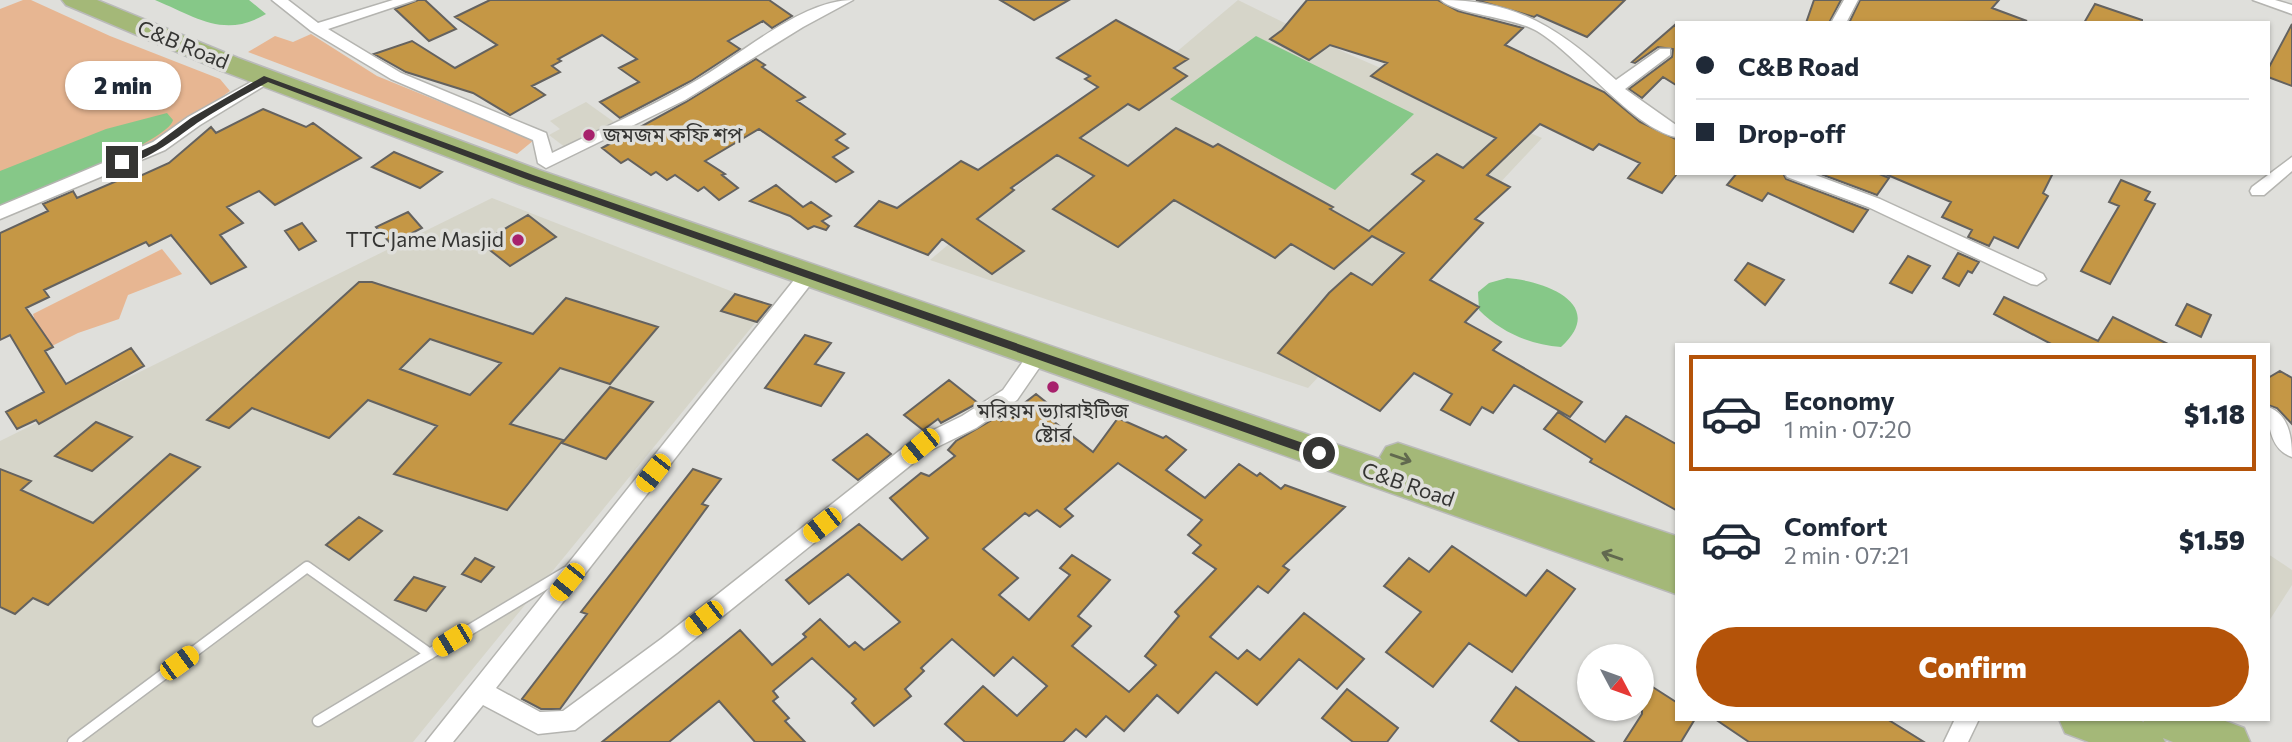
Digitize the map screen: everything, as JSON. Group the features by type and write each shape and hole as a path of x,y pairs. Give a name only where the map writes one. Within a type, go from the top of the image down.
{"highway":[{"name":"C&B Road","path":"75,0 267,78 530,177 1675,578"},
{"name":"C&B Road","path":"113,0 240,53 546,163 1675,552"},
{"path":"2085,721 2144,742"},
{"path":"2169,721 2229,742"}],"street":[{"path":"279,0 316,28 396,76 540,137 546,163 720,73 778,34 820,10 846,0"},
{"path":"316,28 408,0"},
{"path":"1448,0 1539,25 1658,124 1675,132"},
{"path":"1839,21 1852,0"},
{"path":"2260,0 2292,10"},
{"path":"1617,88 1665,52"},
{"path":"0,213 159,146 194,121 267,78"},
{"path":"2258,191 2292,162"},
{"path":"1798,175 1874,203 2037,279"},
{"path":"438,742 808,275"},
{"path":"480,691 538,723 568,722 669,646 920,446 969,422 1010,395 1038,355"},
{"path":"2270,418 2292,449"},
{"path":"1956,742 1967,721"}],"lane":[{"path":"318,721 584,561"},
{"path":"73,742 307,567 430,654"}],"shaded area":[{"path":"23,0 31,0 110,36 220,79 230,91 172,133 102,169 0,201 0,9"},
{"path":"155,0 249,0 266,14 237,25 223,25 210,23"},
{"path":"1238,0 1346,53 1542,138 1308,388 930,260"},
{"path":"311,34 377,76 534,140 517,154 248,52 275,36 293,42"},
{"path":"1256,36 1414,114 1335,190 1170,99"},
{"path":"586,102 614,122 566,148 549,135 560,129 550,121"},
{"path":"167,113 173,120 166,129 148,141 95,168 0,207 0,171 106,129"},
{"path":"492,198 769,306 413,742 0,742 0,441"},
{"path":"162,249 182,274 128,295 119,319 78,333 44,350 33,314"},
{"path":"1507,278 1553,290 1575,307 1578,318 1574,332 1561,347 1517,336 1497,325 1479,310 1478,292 1489,283"},
{"path":"2270,555 2292,570 2292,585 2270,619"}],"building":[{"path":"425,0 456,29 429,41 395,9"},
{"path":"490,0 769,0 792,16 772,28 763,21 728,41 740,49 691,81 620,118 600,102 639,82 619,68 637,59 602,35 558,59 561,61 552,66 560,72 532,86 545,95 510,115 473,93 406,72 374,54 412,41 455,68 497,45 455,17"},
{"path":"1000,0 1069,0 1034,20"},
{"path":"1307,0 1438,0 1458,11 1523,28 1505,45 1604,92 1640,122 1675,139 1676,175 1662,193 1628,178 1640,163 1599,144 1593,150 1540,124 1487,175 1510,187 1475,219 1483,223 1430,280 1479,307 1465,322 1501,342 1493,350 1582,402 1570,417 1514,385 1493,413 1482,407 1470,425 1441,410 1452,394 1414,373 1380,411 1278,353 1329,293 1351,273 1372,285 1404,253 1372,236 1334,269 1291,244 1275,258 1174,200 1118,247 1053,209 1094,176 1057,155 1011,188 1014,190 977,219 1024,251 992,274 942,239 928,255 855,226 879,201 897,208 961,161 978,170 1098,87 1085,79 1090,76 1057,58 1116,20 1188,59 1174,68 1187,76 1139,110 1128,104 1080,138 1128,166 1176,128 1213,147 1218,144 1333,207 1330,209 1369,231 1424,181 1412,174 1437,154 1463,168 1496,138 1371,76 1387,63 1330,45 1309,60 1270,39 1282,30"},
{"path":"1476,0 1625,0 1587,37 1537,15 1534,17"},
{"path":"1814,0 1841,0 1830,21 1807,21"},
{"path":"1860,0 1999,0 1992,8 2027,21 1850,21"},
{"path":"2095,4 2142,20 2142,21 2085,21"},
{"path":"2292,24 2292,86 2270,78 2270,65"},
{"path":"1675,25 1675,84 1663,77 1642,98 1629,89 1672,57 1673,49 1658,47 1635,63 1632,62"},
{"path":"756,59 765,65 762,67 805,97 797,101 845,134 836,140 848,148 833,157 853,172 836,182 759,129 705,161 725,174 722,175 738,188 719,200 704,187 698,191 675,175 667,180 656,172 651,175 628,159 621,163 602,148 686,102"},
{"path":"263,109 306,127 313,123 361,158 275,205 259,191 227,207 243,223 220,235 246,267 211,284 171,235 149,246 146,242 44,290 49,297 26,308 53,347 45,351 66,384 131,348 144,366 39,424 36,420 17,429 6,412 44,392 10,335 0,340 0,233 48,211 43,204 73,191 77,198 126,177 129,181 169,163 211,127 216,133"},
{"path":"394,152 442,172 420,188 372,167"},
{"path":"1735,175 1784,175 1786,179 1868,210 1853,232 1768,193 1762,201 1727,185"},
{"path":"1823,175 1882,175 1889,178 1877,195"},
{"path":"1888,175 2052,175 2043,193 2048,196 2018,248 1994,237 1989,246 1968,237 1972,230 1942,217 1951,202"},
{"path":"2121,180 2150,192 2145,200 2155,204 2110,284 2081,271 2119,206 2109,202"},
{"path":"776,185 803,207 811,202 831,216 822,221 829,226 826,230 814,226 808,229 790,216 750,201"},
{"path":"408,212 422,228 391,244 376,227"},
{"name":"TTC Jame Masjid","path":"528,215 556,237 510,266 481,243"},
{"path":"302,223 316,241 299,250 285,231"},
{"path":"1958,253 1979,262 1972,273 1968,271 1959,286 1943,278"},
{"path":"1908,256 1930,266 1912,293 1890,283"},
{"path":"1748,263 1784,280 1765,305 1735,280"},
{"path":"359,282 372,282 533,334 566,298 658,327 610,384 560,368 510,424 563,440 507,510 394,474 437,426 368,400 329,438 252,408 229,428 207,420","holes":["430,339 501,363 470,395 400,369"]},
{"path":"735,294 771,305 757,322 721,311"},
{"path":"2004,297 2098,341 2113,317 2166,343 2049,343 1994,314"},
{"path":"2187,304 2211,315 2201,337 2176,325"},
{"path":"805,335 831,343 815,364 844,373 821,406 765,388"},
{"path":"2280,371 2292,378 2292,424 2277,408 2270,406 2270,377"},
{"path":"949,380 978,403 941,423 938,419 923,430 904,415"},
{"path":"610,387 653,402 606,459 562,443"},
{"path":"1036,394 1062,415 1053,421 1093,452 1118,418 1163,438 1166,436 1186,450 1166,470 1205,498 1239,464 1257,476 1260,473 1281,489 1285,485 1345,507 1283,566 1289,570 1268,593 1258,586 1210,637 1238,659 1247,650 1260,660 1304,613 1364,659 1337,689 1299,659 1257,705 1216,672 1178,713 1157,695 1124,731 1106,716 1086,737 1076,729 1063,742 965,742 945,724 983,686 1017,716 1047,686 1013,657 994,676 952,639 921,668 924,671 905,689 911,696 874,726 852,703 856,699 812,658 773,691 778,697 773,701 789,718 785,721 805,742 755,742 719,701 669,742 602,742 740,630 772,665 806,637 803,634 820,619 849,647 855,642 864,650 900,622 848,574 809,604 786,580 859,524 902,560 928,538 890,498 921,473 929,476 955,456 948,450 956,441 997,417 1001,421","holes":["1118,463 1202,520 1188,535 1201,545 1193,553 1216,569 1175,612 1179,616 1145,656 1156,665 1129,692 1072,646 1091,626 1078,616 1110,580 1072,555 1060,568 1070,575 1029,620 999,595 1018,578 983,549 1025,513 1029,516 1037,510 1060,527 1073,516 1065,509"]},
{"path":"1558,412 1605,442 1626,416 1675,443 1675,509 1590,462 1592,459 1544,429"},
{"path":"96,422 132,437 92,471 55,456"},
{"path":"867,434 891,454 858,480 833,460"},
{"path":"170,454 200,467 48,605 33,598 15,614 0,607 0,469 31,481 21,490 93,523"},
{"path":"693,469 721,479 702,504 708,506 560,709 541,709 522,699 587,614 581,612"},
{"path":"359,517 382,531 349,560 326,545"},
{"path":"1452,546 1526,596 1547,570 1575,589 1512,672 1469,643 1433,687 1386,652 1421,612 1384,586 1409,558 1429,572"},
{"path":"475,558 494,567 481,582 462,574"},
{"path":"414,577 445,587 426,611 395,600"},
{"path":"1516,687 1594,742 1520,742 1491,721"},
{"path":"1654,688 1675,701 1675,721 1694,721 1681,742 1624,742 1638,721 1654,721"},
{"path":"1347,689 1398,728 1387,742 1353,742 1322,718"},
{"path":"1718,721 1890,721 1924,742 1749,742"}],"place":[{"name":"জমজম কফি শপ","path":"589,135"},
{"name":"TTC Jame Masjid","path":"518,240"},
{"name":"মরিয়ম ভ্যারাইটিজ ষ্টোর্র","path":"1053,387"}],"route":[{"path":"122,162 159,146 194,121 267,78 530,177 1319,453"}]}
